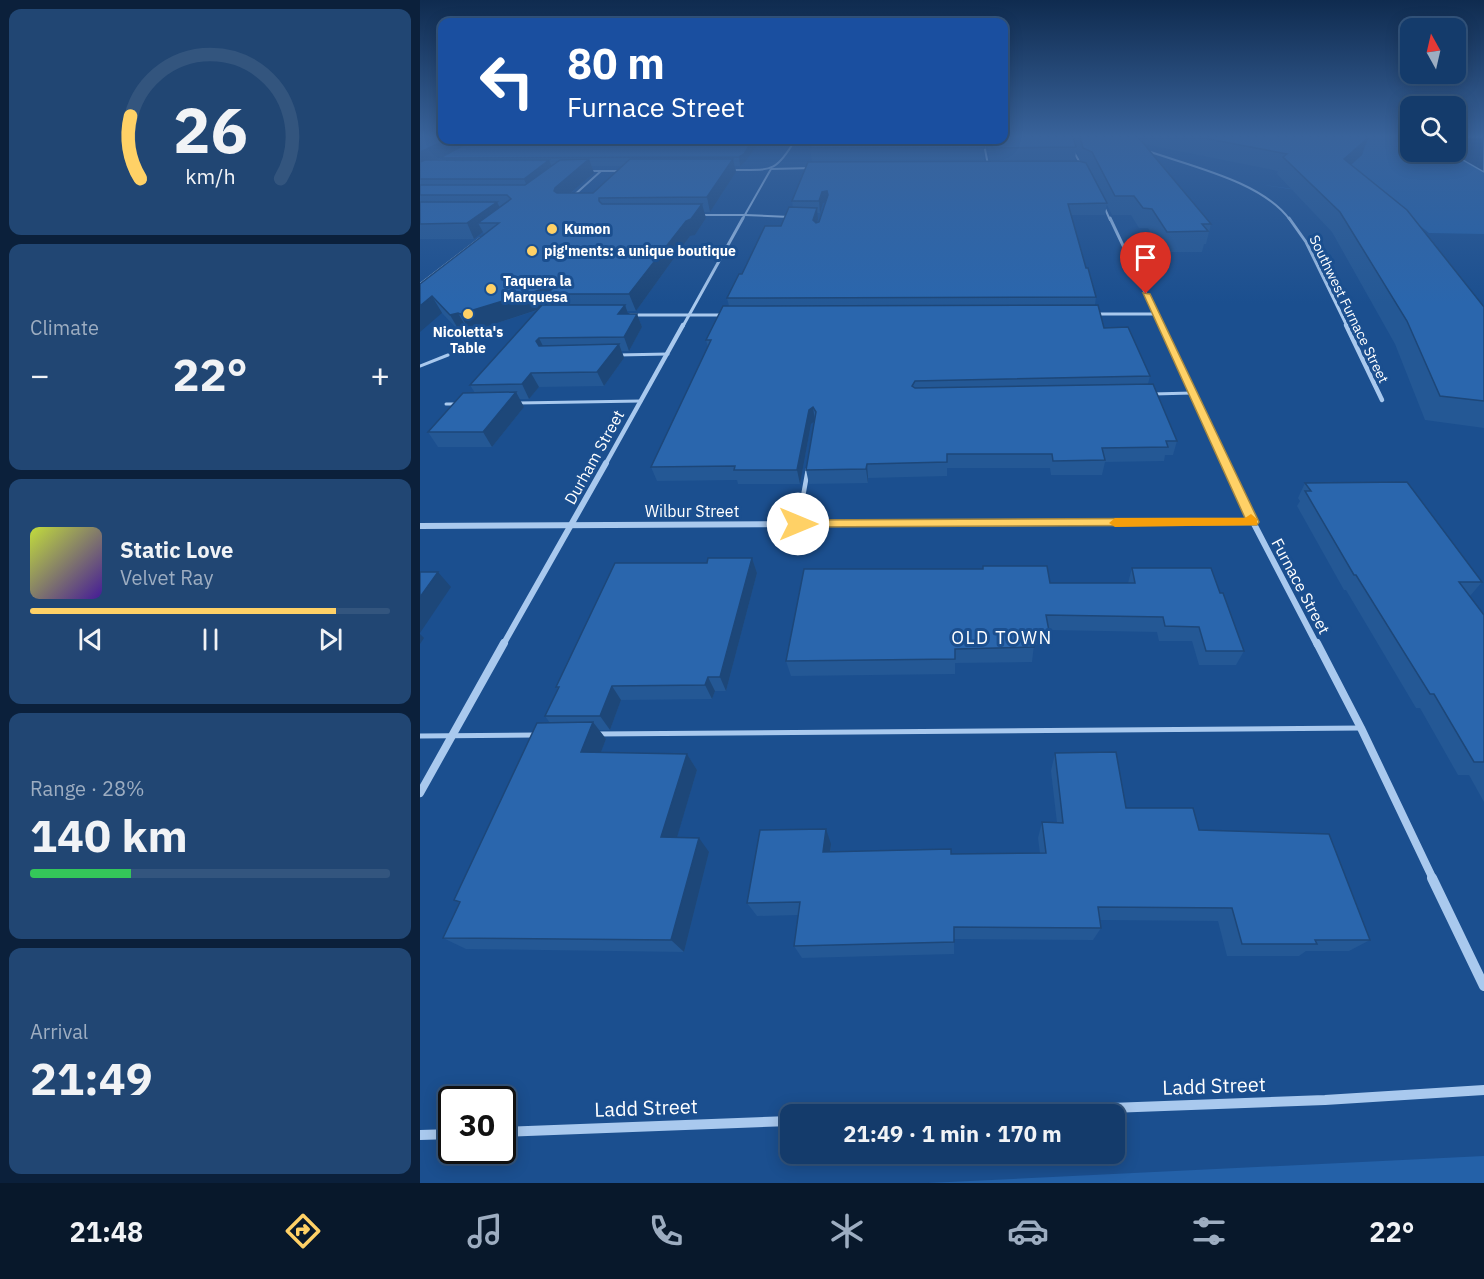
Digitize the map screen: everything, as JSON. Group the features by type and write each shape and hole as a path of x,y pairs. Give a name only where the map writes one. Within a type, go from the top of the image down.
{"street":[{"name":"Durham Street","path":"420,793 758,192"},
{"name":"Southwest Furnace Street","path":"1257,192 1280,206 1305,242 1382,400"},
{"name":"Furnace Street","path":"1100,197 1253,522 1361,728 1484,986"},
{"path":"687,215 745,215"},
{"path":"1083,314 1155,314"},
{"path":"629,315 737,315"},
{"name":"Wilbur Street","path":"420,526 1253,522"},
{"name":"Ladd Street","path":"1125,1107 1325,1100 1484,1090"},
{"name":"Ladd Street","path":"516,1131 780,1121"},
{"path":"420,1135 438,1134"}],"lane":[{"path":"570,198 577,192"},
{"path":"745,215 790,217"},
{"path":"420,284 482,237"},
{"path":"612,355 668,354"},
{"path":"420,366 448,355"},
{"path":"1146,394 1192,393"},
{"path":"515,403 641,401"},
{"path":"446,404 469,403"},
{"path":"798,524 810,458"},
{"path":"585,734 1361,728"},
{"path":"420,736 549,735"}],"shaded area":[{"path":"1311,192 1484,192 1484,234 1429,233 1394,205"},
{"path":"1484,1156 1484,1183 928,1183"}],"building":[{"path":"420,192 710,192 707,197 599,198 602,204 702,204 629,294 547,294 556,285 450,315 432,296 420,306 420,284 499,223 478,223 511,199 507,195 420,195"},
{"path":"796,192 822,192 819,201 792,201"},
{"path":"827,192 1101,192 1107,203 1068,204 1096,297 727,298 739,274 742,274 765,226 781,226 789,207 817,208 813,220 816,223 819,222"},
{"path":"1113,192 1184,192 1211,224 1202,224 1208,231 1167,232 1152,209 1143,208 1134,196 1115,196"},
{"path":"1319,192 1385,192 1407,210 1484,307 1484,401 1440,396 1407,321 1340,212"},
{"path":"420,202 497,202 467,223 420,224"},
{"path":"542,305 625,305 618,314 637,314 624,337 539,338 536,341 539,346 619,344 597,372 531,373 522,384 470,385"},
{"path":"1098,305 1104,328 1128,327 1150,376 915,381 912,386 915,388 1153,384 1177,441 1166,441 1168,447 1102,448 1105,460 1053,461 1052,454 947,454 947,462 867,464 866,469 806,470 816,412 813,407 809,410 797,470 734,470 735,466 651,467 711,340 706,340 723,306"},
{"path":"516,392 483,432 428,432 463,393"},
{"path":"1407,482 1482,582 1459,582 1484,615 1484,762 1474,762 1434,694 1430,694 1354,575 1305,491 1311,491 1305,483"},
{"path":"708,558 752,558 720,677 708,677 705,685 612,686 600,716 545,716 559,687 556,687 615,563 707,563"},
{"path":"983,566 1047,566 1050,583 1135,583 1132,568 1211,568 1220,593 1223,593 1244,651 1206,651 1199,627 1165,626 1163,617 1046,615 1049,631 1032,631 1034,647 955,649 955,659 786,661 804,569 983,569"},
{"path":"420,572 438,572 420,597"},
{"path":"593,722 581,752 687,754 661,837 699,838 671,940 443,938 460,902 454,900 537,723"},
{"path":"1116,752 1126,808 1193,808 1199,830 1329,834 1370,940 1315,940 1317,944 1242,944 1232,908 1098,907 1101,928 954,927 954,942 794,946 800,902 747,903 760,830 826,829 823,852 951,849 951,854 1046,853 1042,822 1063,823 1055,753"}],"slow traffic":[{"path":"1115,523 1253,522 1251,519"}],"place":[{"name":"Kumon","path":"552,229"},
{"name":"pig'ments: a unique boutique","path":"532,251"},
{"name":"Taquera la Marquesa","path":"491,289"},
{"name":"Nicoletta's Table","path":"468,314"}],"district":[{"name":"OLD TOWN","path":"1002,638"}],"route":[{"path":"798,524 1253,522 1146,294"}]}
